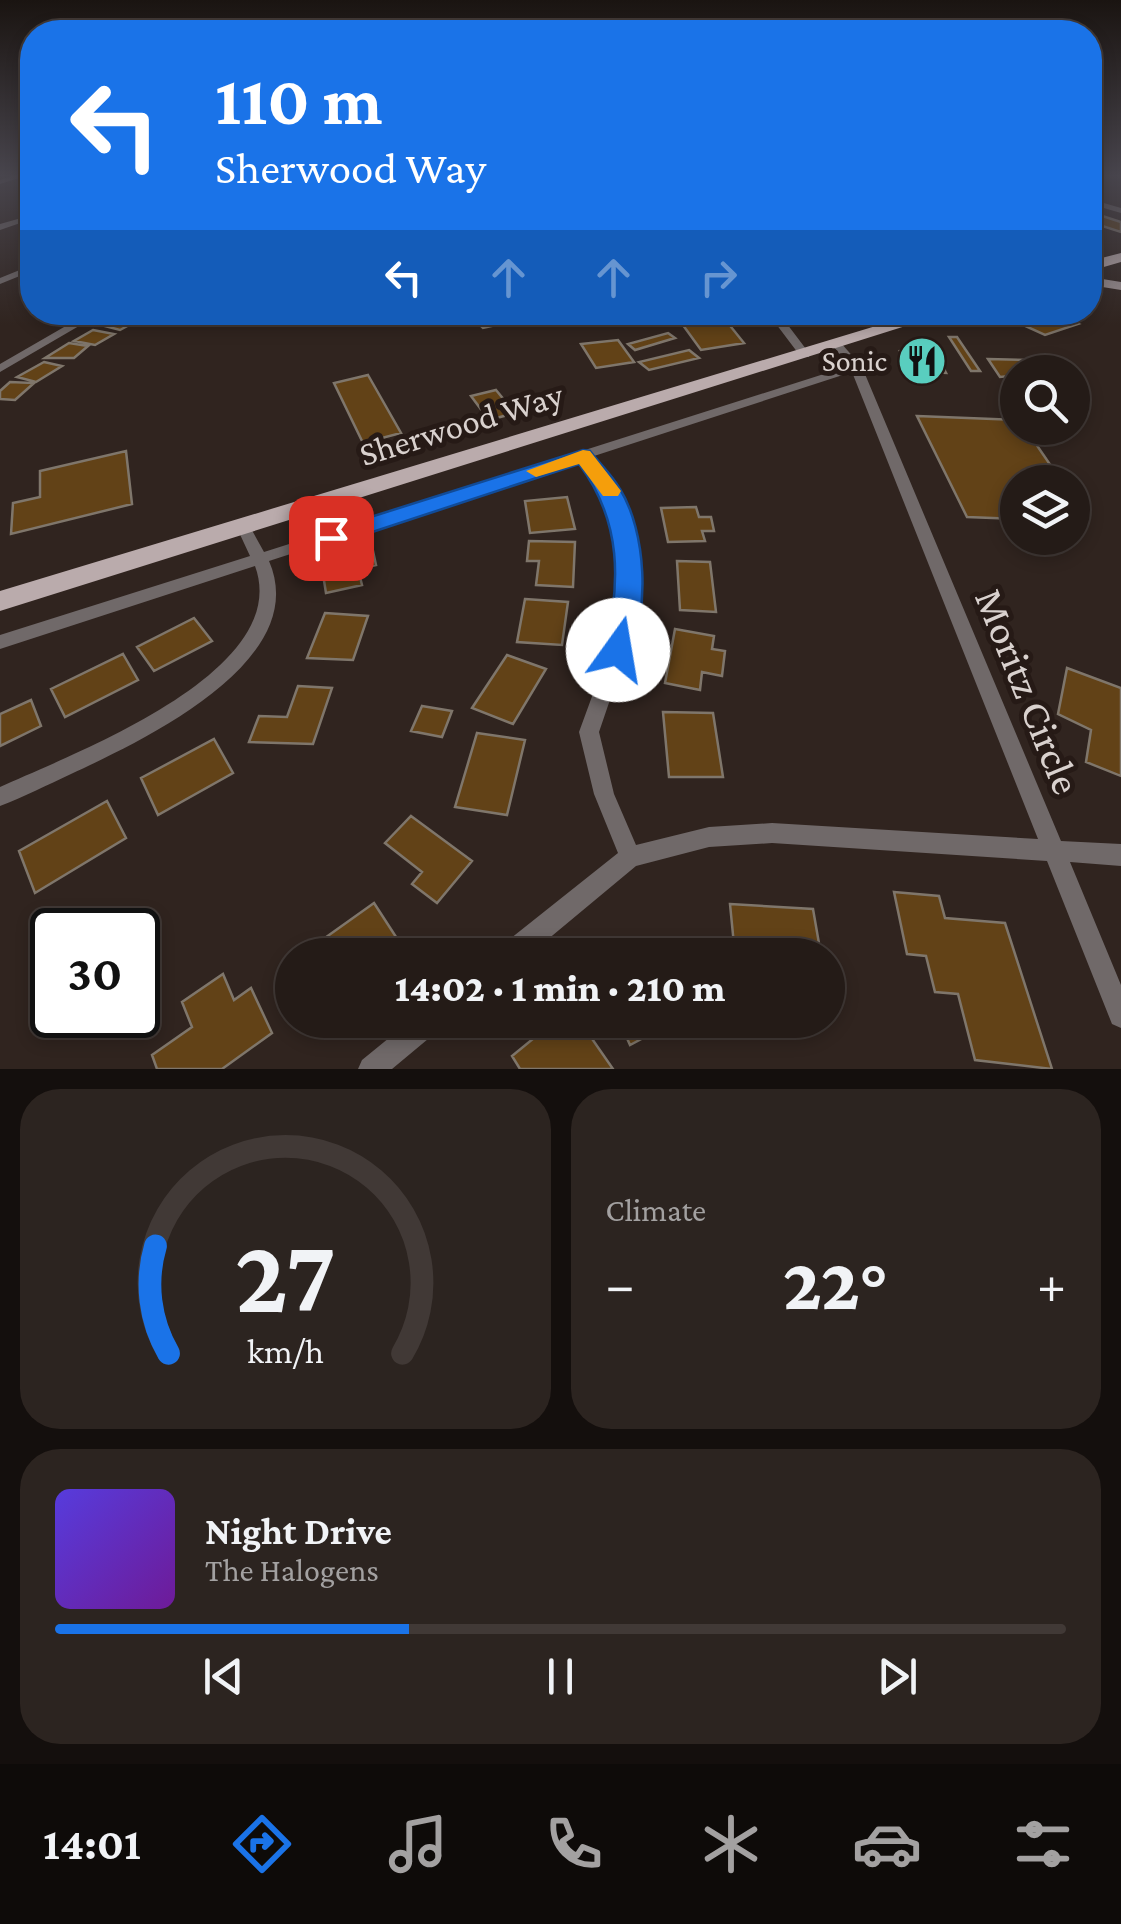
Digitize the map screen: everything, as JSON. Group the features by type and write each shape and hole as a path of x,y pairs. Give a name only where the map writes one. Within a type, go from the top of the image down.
{"main road":[{"name":"Sherwood Way","path":"0,602 901,325"}],"street":[{"path":"0,368 75,325"},
{"path":"782,325 805,355"},
{"name":"Moritz Circle","path":"838,345 856,367 1121,1015"},
{"name":"Sherwood Way","path":"0,642 856,367"},
{"path":"583,456 611,492 626,542 630,599 618,650 589,732 604,794 630,857"},
{"path":"0,797 156,719 215,683 252,644 267,618 268,575 244,528"},
{"path":"531,938 630,857 709,837 772,833 1121,855"},
{"path":"372,1069 409,1038"}],"building":[{"path":"1102,225 1121,225 1121,232 1102,226"},
{"path":"107,325 129,325 120,330"},
{"path":"683,325 729,325 744,343 701,350"},
{"path":"1023,325 1075,325 1045,335"},
{"path":"93,330 114,334 95,345 74,341"},
{"path":"668,333 675,338 635,350 628,344"},
{"path":"949,337 957,337 980,371 971,371"},
{"path":"618,340 634,362 596,368 581,344"},
{"path":"69,343 88,346 74,358 45,358"},
{"name":"Sonic","path":"920,345 932,346 946,373 909,371 900,351 922,349"},
{"path":"689,350 699,358 649,370 639,362"},
{"path":"988,359 1000,359 1000,377"},
{"path":"44,362 62,366 36,382 17,377"},
{"path":"368,375 401,433 363,443 334,383"},
{"path":"10,382 34,383 15,400 0,399 0,391"},
{"path":"496,390 515,413 489,420 471,396"},
{"path":"917,416 1000,419 1000,445 1037,445 1050,465 1000,465 1000,518 967,517"},
{"path":"126,451 132,504 11,534 13,503 40,497 40,471"},
{"path":"567,497 575,529 530,533 525,501"},
{"path":"696,507 699,517 711,517 714,531 702,531 705,541 668,542 661,508"},
{"path":"529,541 575,542 573,587 536,585 539,561 527,561"},
{"path":"373,551 376,565 358,569 362,585 326,593 321,562"},
{"path":"677,561 710,562 716,612 680,610"},
{"path":"525,599 568,602 562,645 517,642"},
{"path":"325,613 368,616 353,660 307,658"},
{"path":"194,618 212,641 154,671 137,647"},
{"path":"675,629 714,636 712,649 725,651 722,676 702,672 700,690 665,683"},
{"path":"123,654 138,680 65,717 51,689"},
{"path":"507,655 546,669 513,724 472,708"},
{"path":"1067,668 1121,688 1121,776 1086,762 1091,730 1058,714"},
{"path":"298,686 332,688 313,744 249,742 259,716 287,717"},
{"path":"31,700 41,726 0,746 0,714"},
{"path":"422,706 452,711 442,737 411,731"},
{"path":"663,712 713,713 723,777 669,777"},
{"path":"477,733 525,740 507,815 455,807"},
{"path":"214,739 233,773 158,815 141,778"},
{"path":"107,801 126,838 35,893 19,851"},
{"path":"411,816 472,861 437,903 412,884 422,872 385,843"},
{"path":"894,892 939,896 945,918 1005,923 1052,1069 975,1060 958,994 935,992 926,956 907,954"},
{"path":"374,903 397,938 325,938"},
{"path":"730,904 813,909 818,938 733,938"},
{"path":"223,974 234,1000 251,988 272,1033 222,1069 157,1069 152,1055 192,1027 182,1002"},
{"path":"534,1038 591,1038 613,1069 520,1069 512,1056"}],"slow traffic":[{"path":"536,471 583,456 611,491"}],"place":[{"name":"Sonic","path":"922,361"}],"route":[{"path":"331,538 583,456 611,492 626,542 630,599 618,650"}]}
